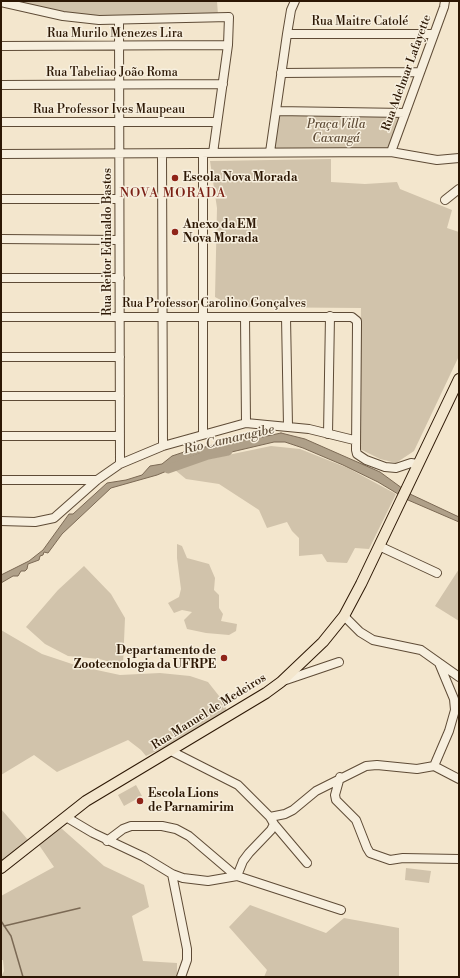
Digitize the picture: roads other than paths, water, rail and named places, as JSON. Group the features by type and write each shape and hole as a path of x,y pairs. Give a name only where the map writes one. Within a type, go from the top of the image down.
{"main road":[{"name":"Rua Manuel de Medeiros","path":"1,868 66,817 106,789 256,700 281,682 323,642 344,616 459,379"}],"street":[{"path":"270,152 287,34 291,10 295,1"},
{"name":"Rua Adelmar Lafayette","path":"390,152 445,1"},
{"path":"1,2 63,16 119,20 229,17 228,45 216,122 213,153"},
{"name":"Rua Reitor Edinaldo Bastos","path":"119,20 120,464"},
{"name":"Rua Maitre Catolé","path":"287,34 433,34"},
{"name":"Rua Murilo Menezes Lira","path":"1,46 228,45"},
{"path":"281,73 419,72"},
{"name":"Rua Tabeliao João Roma","path":"1,85 222,84"},
{"path":"276,111 404,113"},
{"name":"Rua Professor Ives Maupeau","path":"1,122 216,122"},
{"path":"1,154 390,152 437,160 459,158"},
{"path":"203,153 203,434"},
{"path":"162,154 163,446"},
{"path":"445,200 459,189"},
{"path":"1,199 119,199"},
{"path":"1,239 119,240"},
{"path":"1,278 120,278"},
{"path":"328,434 330,316"},
{"name":"Rua Professor Carolino Gonçalves","path":"1,317 330,316 355,318 357,325 354,440"},
{"path":"245,317 246,423"},
{"path":"286,317 288,426"},
{"path":"1,357 120,357"},
{"path":"1,396 120,396"},
{"path":"1,521 45,521 54,518 97,480 120,464 163,446 246,423 288,426 354,440 358,454 377,465 396,468 411,463 417,468"},
{"path":"1,436 120,436"},
{"path":"1,480 97,480"},
{"path":"379,546 437,574"},
{"path":"344,616 360,632 372,640 413,647 428,654 459,676"},
{"path":"281,682 339,662"},
{"path":"434,766 449,732 455,710 454,699 438,662"},
{"path":"171,751 238,785 272,820 307,863"},
{"path":"236,876 243,861 265,838 272,820 293,810 316,791 340,777 366,766 377,765 417,769 434,766 459,779"},
{"path":"340,777 335,795 336,800 356,820 366,848 370,853 390,860 402,858 459,859"},
{"path":"66,817 107,840 144,857 172,874 196,881 208,881 236,876"},
{"path":"107,840 123,829 131,826 176,829 189,836 236,876 341,910"},
{"path":"172,874 187,949 187,960 181,977"}],"waterway":[{"name":"Rio Camaragibe","path":"168,469 208,455 228,451"},
{"path":"4,926 80,908"},
{"path":"1,921 11,936 23,977"}],"place":[{"name":"Escola Nova Morada","path":"175,178"},
{"name":"Anexo da EM Nova Morada","path":"175,232"},
{"name":"Departamento de Zootecnologia da UFRPE","path":"224,658"},
{"name":"Escola Lions de Parnamirim","path":"140,801"}],"district":[{"name":"NOVA MORADA","path":"173,194"}],"park label":[{"name":"Praça Villa Caxangá","path":"336,132"}]}
